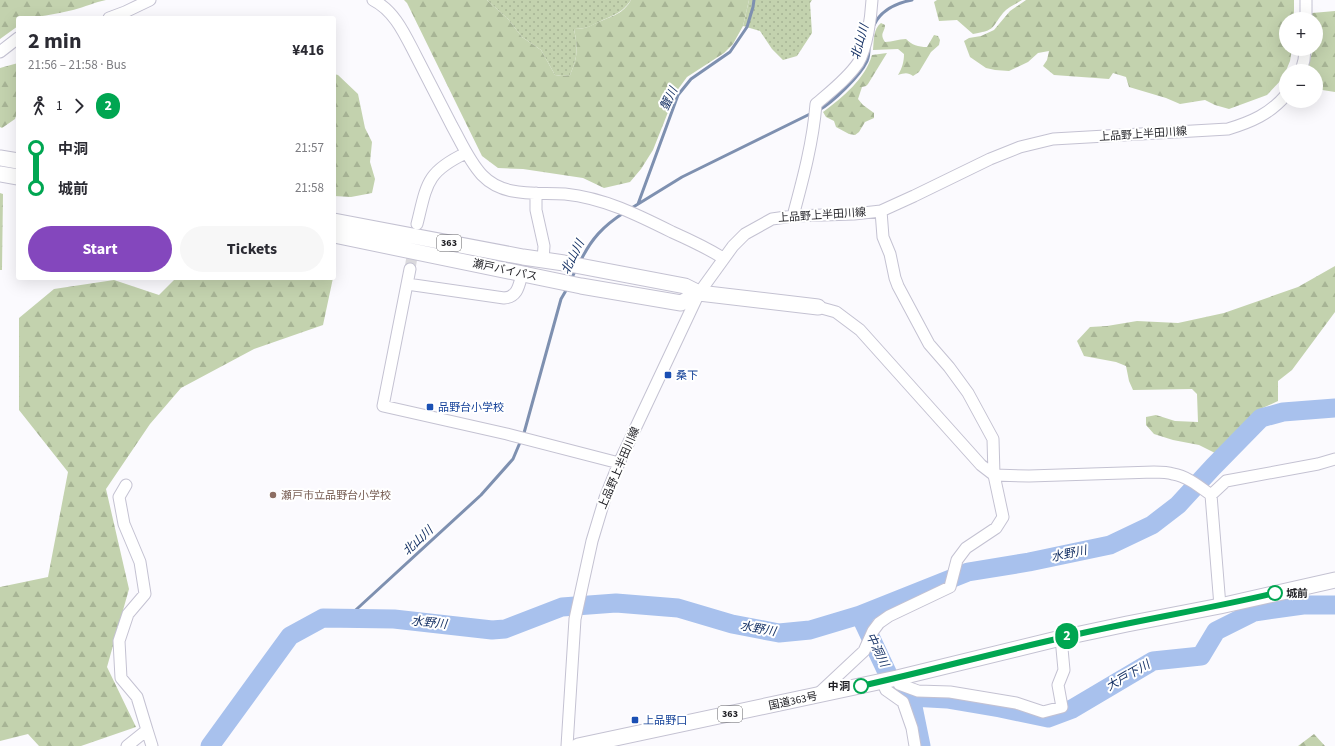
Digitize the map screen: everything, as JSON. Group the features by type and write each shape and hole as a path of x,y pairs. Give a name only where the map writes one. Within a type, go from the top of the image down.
{"highway":[{"path":"0,158 16,161"},
{"path":"0,174 16,177"},
{"name":"瀬戸バイパス","path":"336,221 686,286 699,293 818,307"},
{"name":"瀬戸バイパス","path":"336,235 581,286 681,303 699,293"},
{"name":"国道363号","path":"578,746 817,696 1061,638 1220,606 1335,580"}],"street":[{"path":"114,16 150,0"},
{"path":"373,0 379,3 397,20 466,153 481,174 489,181 510,191 565,194 598,200 636,214 723,258"},
{"path":"793,216 815,118 816,104 846,78 858,62 863,52 871,16 872,0"},
{"path":"1306,0 1306,12"},
{"path":"0,52 16,40"},
{"name":"上品野上半田川線","path":"567,746 576,619 592,541 605,498 618,463 699,293 723,258 745,234 772,219 793,216 854,214 880,211 990,159 1020,147 1052,139 1228,128 1256,120 1266,114 1279,102"},
{"path":"417,224 429,181 444,165 466,153"},
{"path":"536,193 536,210 544,246 543,260"},
{"path":"817,696 864,651 873,631 879,623 889,616 950,587 957,560 966,548 996,528 1003,517 994,475 993,439 968,393 927,341 898,286 890,254 883,237 880,211"},
{"path":"410,269 384,406 507,434 618,463"},
{"path":"407,284 510,298 515,294 522,274"},
{"path":"818,307 836,312 860,330 981,465 994,475 1029,476 1154,472 1174,474 1194,482 1210,494 1220,606"},
{"path":"1210,494 1226,481 1318,464 1335,459"},
{"path":"126,485 119,497 124,524 140,562 145,594 128,614 119,641 121,678 137,697 152,746"},
{"path":"897,678 899,684 918,691 950,692 1016,703 1043,712 1062,707 1058,685 1064,670 1061,638"},
{"path":"882,681 886,690 903,702 912,728 915,746"},
{"path":"127,746 147,730"}],"green space":[{"path":"0,0 106,0 77,9 44,16 16,16 16,27 0,39"},
{"path":"404,0 487,0 508,19 522,37 541,50 555,75 562,76 570,75 575,63 577,47 574,29 588,27 618,14 628,5 631,0 749,0 743,26 733,44 724,53 687,77 676,92 653,150 641,169 630,182 604,188 583,178 523,169 498,168 482,156 407,3"},
{"path":"487,0 631,0 621,11 614,15 588,27 574,29 577,47 575,63 570,75 562,76 555,75 541,50 522,37 508,19"},
{"path":"749,0 812,0 810,3 812,33 797,56 783,60 772,49 760,31 743,26"},
{"path":"937,0 1022,0 1005,11 992,28 973,34 957,20 939,21 934,2"},
{"path":"1026,0 1294,0 1294,12 1279,12 1279,56 1291,56 1290,61 1289,64 1279,64 1279,82 1267,95 1229,109 1205,100 1180,104 1166,98 1129,87 1126,77 1113,73 1109,79 1054,75 1043,66 1047,60 1049,51 1038,53 1028,62 1009,71 986,68 970,57 964,41 994,30 1010,11"},
{"path":"1335,11 1335,92 1323,90 1323,64 1309,64 1311,56 1323,56 1323,12"},
{"path":"881,23 885,25 882,37 885,42 906,39 915,45 927,47 934,35 938,36 940,40 939,45 931,52 919,72 913,76 906,73 898,75 904,60 904,54 898,49 873,50 875,32"},
{"path":"887,53 868,84 862,87 858,99 863,105 874,113 874,118 865,122 859,132 855,135 849,134 836,127 834,121 826,117 823,112 859,80 869,64 872,55"},
{"path":"16,64 16,116 15,119 2,128 0,127 0,68"},
{"path":"336,74 358,94 365,128 372,142 370,162 375,179 372,193 351,197 336,196"},
{"path":"0,193 3,194 2,270 0,270"},
{"path":"1335,266 1335,312 1292,370 1278,381 1278,401 1256,411 1215,453 1199,445 1173,440 1154,434 1146,425 1146,417 1156,415 1175,421 1198,422 1197,394 1192,389 1133,390 1129,381 1126,366 1116,362 1084,356 1077,341 1090,327 1137,321 1178,323 1224,313 1298,287"},
{"path":"114,280 159,295 174,280 333,280 323,325 254,349 181,388 150,424 106,489 129,589 107,667 136,727 81,746 39,746 28,734 0,741 0,587 48,577 68,472 19,410 19,318 54,289"},
{"path":"1314,734 1325,746 1298,746"}],"waterway":[{"name":"蟹川","path":"638,204 678,95 691,79 730,52 747,27 754,0"},
{"name":"北山川","path":"874,25 885,11 901,3 912,0"},
{"name":"北山川","path":"819,110 838,95 859,74 868,59 869,48"},
{"name":"北山川","path":"630,209 682,177 812,113"},
{"name":"北山川","path":"580,262 598,234 610,222 625,212"},
{"name":"北山川","path":"571,280 576,269"},
{"name":"北山川","path":"347,618 481,495 513,459 524,433 561,299 568,287"},
{"name":"水野川","path":"210,746 290,636 323,618 394,619 492,630 505,629 562,607 616,603 678,608 732,624 779,633 810,630 860,615 968,572 1029,562 1110,545 1152,525 1178,505 1261,418 1283,412 1335,408"},
{"name":"大戸下川","path":"911,697 947,699 1048,718 1072,709 1153,661 1201,656 1216,631 1254,612 1303,605 1335,605"},
{"name":"中洞川","path":"860,615 894,687 911,697 921,746"}],"tunnel":[{"path":"410,269 414,244"}],"bus line":[{"name":"2","path":"861,686 1061,638 1220,606 1275,593"}],"place":[{"name":"桑下","path":"668,375"},
{"name":"品野台小学校","path":"430,407"},
{"name":"瀬戸市立品野台小学校","path":"273,495"},
{"name":"城前","path":"1275,593"},
{"name":"中洞","path":"861,686"},
{"name":"上品野口","path":"635,720"}]}
